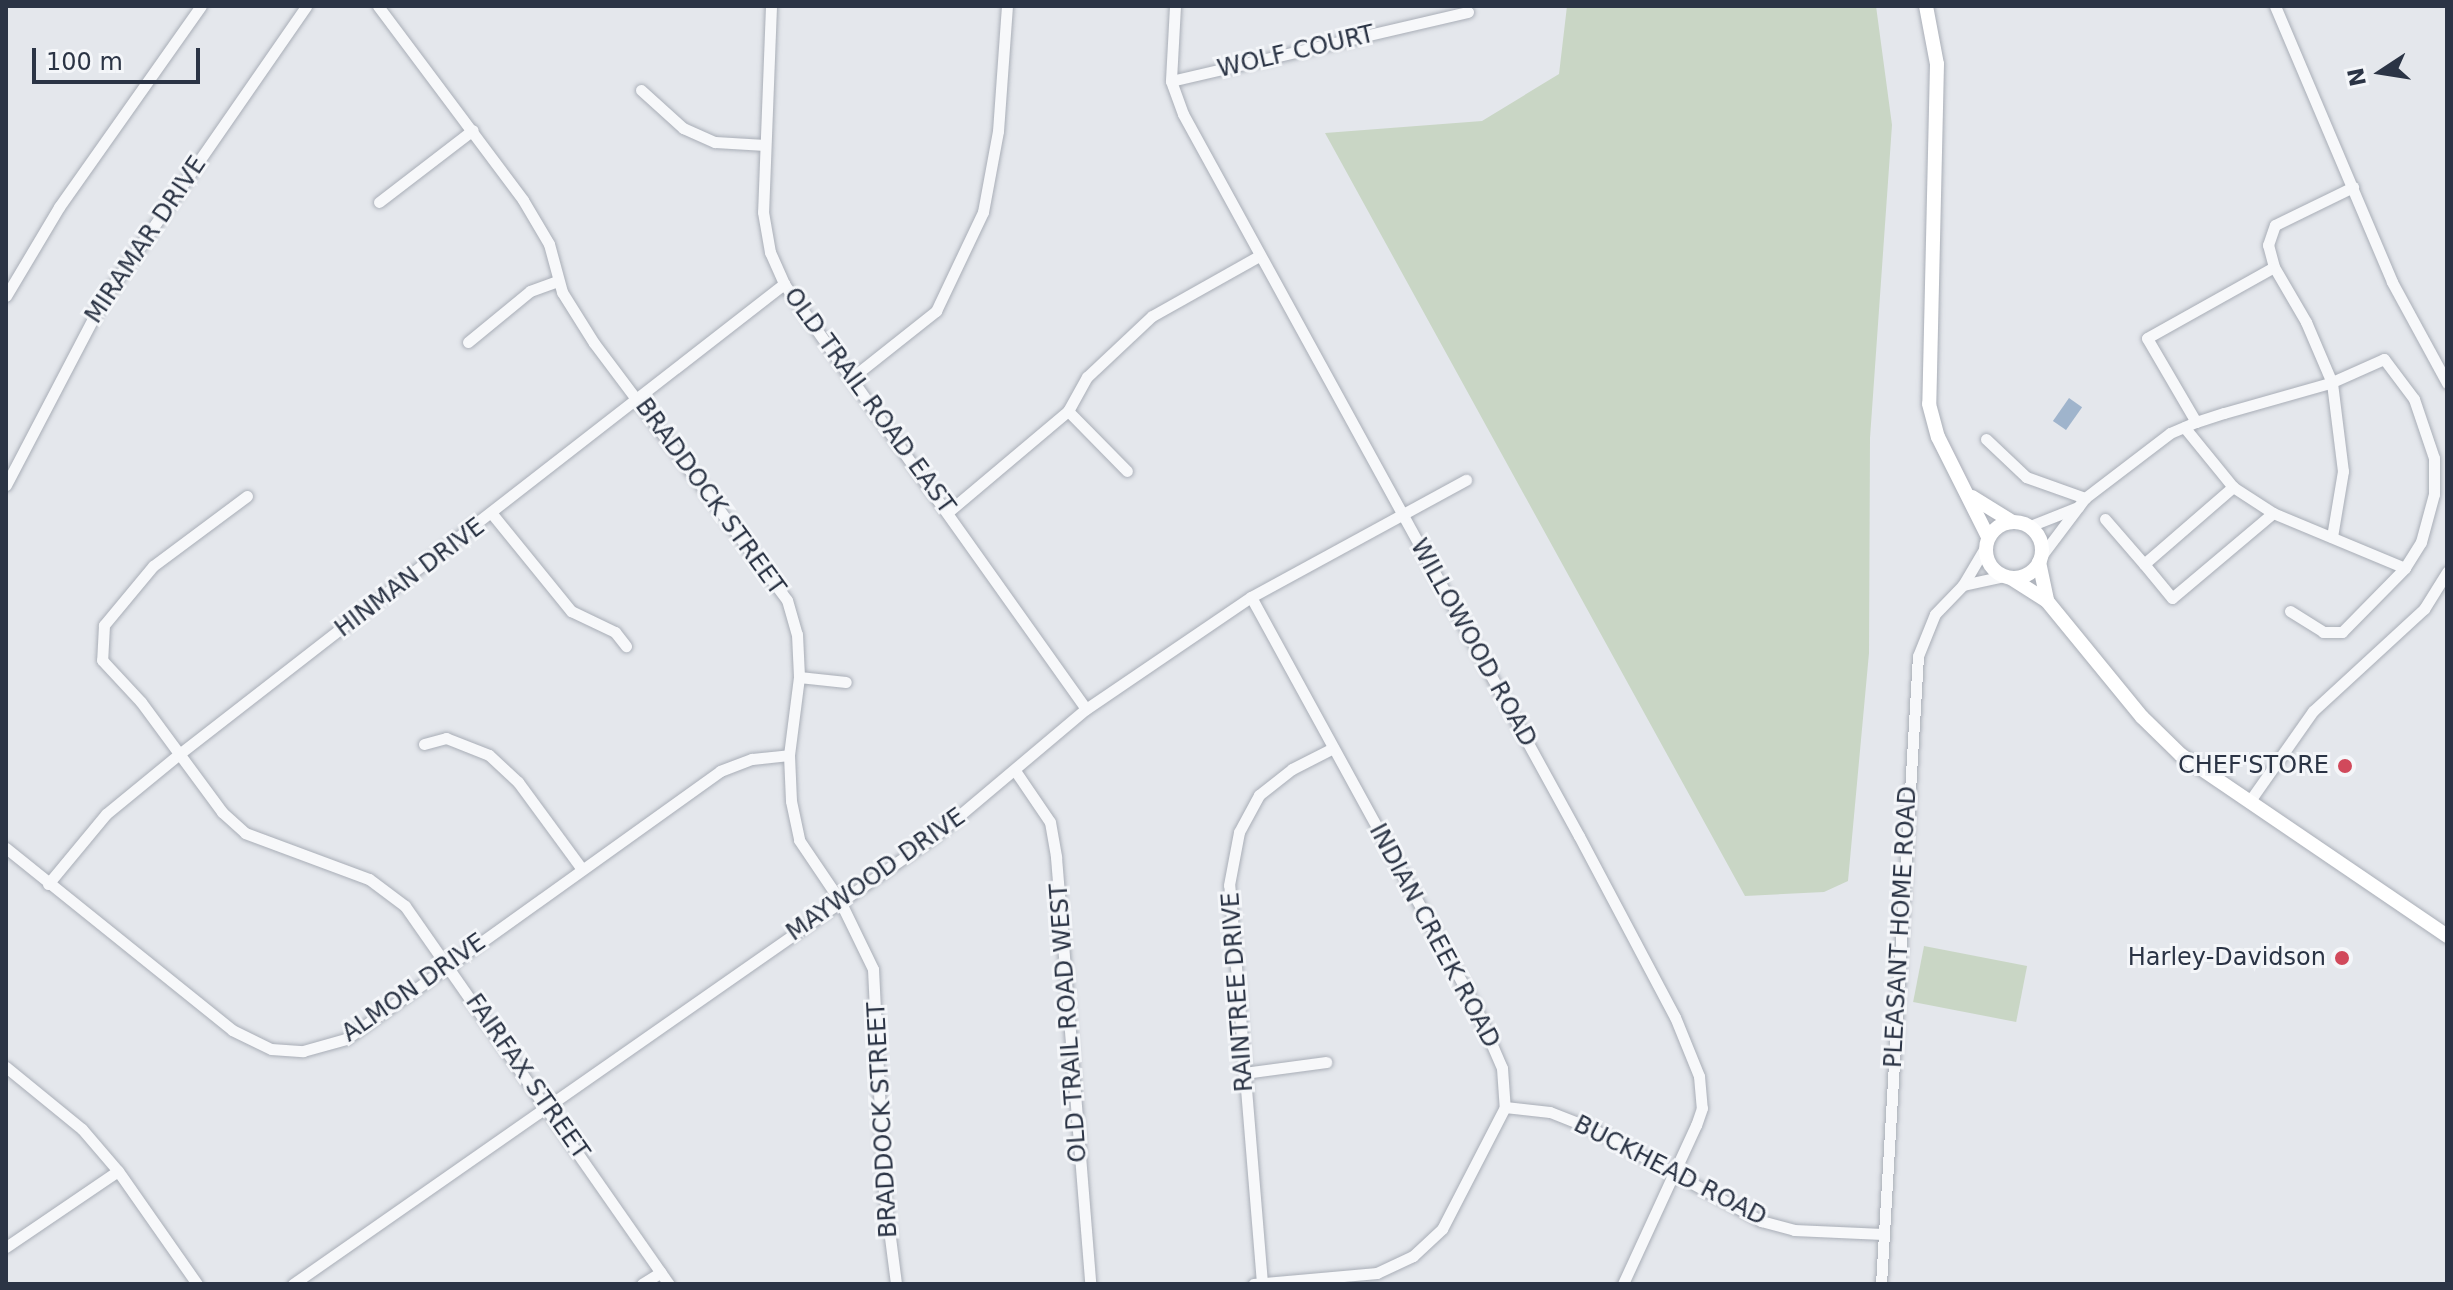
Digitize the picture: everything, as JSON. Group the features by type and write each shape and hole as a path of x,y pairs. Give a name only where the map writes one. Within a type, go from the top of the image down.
{"main road":[{"path":"1926,6 1937,64 1929,404 1938,437 1971,496 1987,542 1990,565 2047,601 2161,737 2249,802 2447,936"},
{"path":"1971,496 2011,521 2030,526 2040,541 2047,601"},
{"path":"1987,542 2011,521"},
{"path":"2007,577 2030,573 2040,559"}],"street":[{"path":"6,296 59,207 201,6"},
{"name":"MIRAMAR DRIVE","path":"6,485 102,301 306,6"},
{"name":"BRADDOCK STREET","path":"378,6 473,130 549,244 558,281 594,343 787,600 797,634 799,677 789,755 799,840 839,899 873,969 884,1191 896,1284"},
{"name":"OLD TRAIL ROAD EAST","path":"771,6 763,212 770,252 784,284 854,376 1086,709"},
{"path":"854,376 936,311 983,212 998,131 1007,6"},
{"name":"WILLOWOOD ROAD","path":"1175,6 1171,81 1183,114 1675,1017 1699,1076 1702,1108 1675,1178 1642,1234 1623,1284"},
{"path":"2275,6 2392,282 2447,383"},
{"name":"WOLF COURT","path":"1171,81 1468,12"},
{"path":"641,90 683,128 715,142 765,145"},
{"path":"379,202 473,130"},
{"path":"2332,537 2343,471 2332,383 2306,322 2274,267 2268,245 2275,225 2353,187"},
{"path":"948,512 1068,411 1087,377 1152,316 1259,256"},
{"path":"2196,422 2147,338 2274,267"},
{"path":"468,342 530,291 558,281"},
{"name":"HINMAN DRIVE","path":"48,884 106,814 178,755 493,515 784,284"},
{"path":"2040,559 2082,503 2144,451 2184,427 2332,383 2384,359 2403,382 2423,420 2434,458 2434,494 2421,542 2405,568 2342,632 2323,632 2290,611"},
{"path":"1068,411 1127,471"},
{"path":"2184,427 2233,487 2273,513 2405,568"},
{"path":"1986,439 2026,477 2082,503"},
{"name":"MAYWOOD DRIVE","path":"293,1284 548,1108 839,899 935,836 1016,772 1086,709 1251,597 1466,480"},
{"path":"2144,564 2233,487"},
{"name":"FAIRFAX STREET","path":"247,496 153,566 104,625 102,660 222,812 245,833 388,890 449,964 669,1284"},
{"path":"2030,526 2082,503"},
{"path":"2105,519 2172,598 2273,513"},
{"path":"493,515 571,611 615,632 626,646"},
{"name":"PLEASANT HOME ROAD","path":"1881,1284 1918,656 1935,614 1963,585 1987,542"},
{"path":"2249,802 2313,711 2424,609 2447,572"},
{"path":"1963,585 2007,577"},
{"name":"INDIAN CREEK ROAD","path":"1251,597 1476,1008 1502,1068 1505,1107"},
{"path":"799,677 846,682"},
{"path":"424,744 446,738 489,755 518,782 582,869"},
{"name":"RAINTREE DRIVE","path":"1262,1283 1229,885 1239,832 1259,795 1292,769 1333,748"},
{"name":"ALMON DRIVE","path":"6,848 232,1030 271,1049 303,1051 346,1039 720,771 752,759 789,755"},
{"name":"OLD TRAIL ROAD WEST","path":"1016,772 1050,822 1056,857 1090,1284"},
{"path":"1244,1073 1326,1062"},
{"path":"6,1067 82,1129 118,1171 197,1284"},
{"path":"1253,1284 1377,1273 1413,1256 1442,1229 1505,1107"},
{"name":"BUCKHEAD ROAD","path":"1505,1107 1550,1112 1593,1129 1675,1178 1783,1227 1883,1234"},
{"path":"6,1247 118,1171"},
{"path":"642,1284 661,1272"}],"green space":[{"path":"1567,6 1876,6 1892,125 1870,438 1869,653 1848,881 1824,892 1745,896 1325,133 1482,121 1559,74"},
{"path":"1924,946 2027,966 2016,1022 1913,1002"}],"water":[{"path":"2069,398 2082,407 2066,430 2053,421"}],"place":[{"name":"CHEF'STORE","path":"2345,766"},
{"name":"Harley-Davidson","path":"2342,958"}]}
